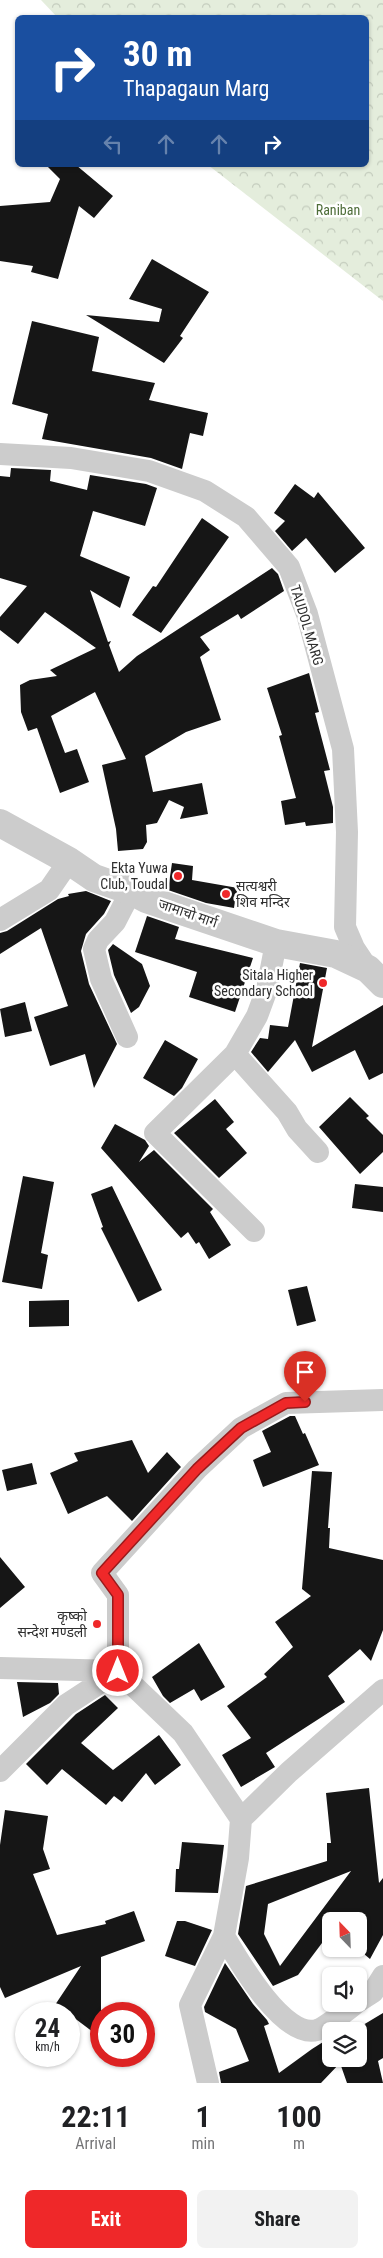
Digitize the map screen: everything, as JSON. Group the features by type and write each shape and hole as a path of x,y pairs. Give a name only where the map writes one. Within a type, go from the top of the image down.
{"street":[{"name":"TAUDOL MARG","path":"0,454 71,458 149,471 205,491 246,516 289,567 307,614 342,749 347,832 345,927 354,948 375,977"},
{"name":"जामाचो मार्ग","path":"0,823 69,861 94,878 131,891 146,899 276,943 336,954 375,977"},
{"path":"0,920 49,890 69,861"},
{"path":"127,1037 100,979 94,950 98,940 115,922 131,891"},
{"path":"254,1231 155,1133 235,1054 257,1016 267,989 276,943"},
{"path":"235,1054 287,1112 297,1129 318,1152"},
{"path":"118,1671 118,1595 102,1573 197,1469 241,1428 286,1403 383,1400"},
{"path":"0,1668 118,1671 183,1733 241,1819 238,1858 224,1936 190,2005 208,2083"},
{"path":"0,1771 66,1705 118,1671"},
{"path":"241,1819 288,1772 383,1690"},
{"path":"224,1936 244,1970 272,2007 301,2029 317,2030 343,2012"},
{"path":"367,1996 373,1992 383,1976"}],"green space":[{"name":"Raniban","path":"41,0 383,0 383,301 211,167 369,167 369,15 55,15"}],"building":[{"path":"48,167 78,167 113,196 94,218 79,206 58,279 31,272 33,266 0,261 0,206 50,202 60,179"},
{"path":"152,259 209,292 180,336 183,338 164,363 86,315 159,322 162,309 129,299"},
{"path":"32,321 99,337 92,371 155,383 149,400 208,413 203,436 190,433 182,469 151,458 42,439 48,414 12,404"},
{"path":"11,468 51,470 50,481 87,490 90,475 146,484 157,488 145,526 93,511 80,556 130,577 120,608 90,590 108,642 111,641 109,645 119,672 137,656 272,568 278,574 284,591 241,619 238,614 200,637 210,650 200,657 221,720 186,732 145,756 153,792 202,783 208,814 180,819 184,807 169,800 157,823 146,825 147,842 143,849 118,851 116,829 102,765 126,759 95,692 51,716 65,753 77,749 89,782 60,793 37,728 28,731 21,712 20,685 30,680 57,676 50,670 96,648 45,612 18,644 0,630 0,617 27,586 0,578 0,476 10,477"},
{"path":"295,484 314,498 318,492 365,548 335,573 306,538 292,551 275,531 285,521 274,513"},
{"path":"202,518 229,537 161,633 132,615 153,586 156,587"},
{"path":"309,673 319,712 315,713 330,770 324,771 333,807 333,823 306,826 305,822 285,825 281,801 296,798 279,736 282,735 267,688"},
{"path":"172,863 193,866 192,880 238,888 234,908 206,903 168,890"},
{"path":"86,891 111,901 104,914 86,934 81,951 89,984 117,1044 94,1088 85,1054 50,1066 34,1017 68,1006 41,928 0,954 0,933 7,931 58,899 69,896 68,894"},
{"path":"147,916 179,927 175,939 253,958 235,1012 189,997 197,972 135,952"},
{"path":"113,944 142,964 150,986 139,1007 131,1013 114,975 108,950"},
{"path":"300,963 327,968 312,1047 383,1005 383,1073 369,1080 355,1050 312,1072 295,1040 268,1072 251,1052 260,1038 268,1039 270,1025 288,1027"},
{"path":"25,1002 32,1031 5,1037 0,1009"},
{"path":"165,1040 198,1059 182,1088 174,1096 143,1078"},
{"path":"350,1097 369,1116 366,1118 383,1135 383,1152 360,1174 319,1127"},
{"path":"215,1099 234,1122 226,1129 247,1153 219,1178 174,1133"},
{"path":"115,1124 145,1140 149,1146 139,1162 154,1150 213,1209 210,1212 231,1245 209,1259 199,1242 196,1244 188,1232 181,1238 101,1148"},
{"path":"23,1176 54,1182 41,1253 48,1255 42,1289 2,1282"},
{"path":"355,1184 383,1187 383,1212 352,1208"},
{"path":"112,1186 162,1290 138,1302 101,1228 103,1227 91,1194"},
{"path":"307,1286 316,1321 297,1326 288,1290"},
{"path":"69,1300 69,1326 29,1327 29,1301"},
{"path":"290,1416 295,1416 303,1434 305,1433 319,1465 263,1487 253,1460 271,1452 262,1431"},
{"path":"132,1440 148,1473 167,1452 181,1467 132,1521 107,1496 68,1514 50,1473 78,1461 74,1453"},
{"path":"32,1463 37,1484 7,1491 2,1470"},
{"path":"312,1471 332,1472 328,1528 330,1528 329,1548 383,1560 383,1630 371,1661 360,1649 328,1676 345,1702 266,1753 275,1767 241,1787 222,1755 251,1738 227,1706 267,1677 264,1674 293,1647 275,1622 311,1596 302,1589"},
{"path":"0,1557 25,1587 0,1608"},
{"path":"199,1643 225,1687 201,1701 194,1689 170,1703 163,1696 152,1677"},
{"path":"17,1682 58,1683 59,1694 50,1703 23,1717"},
{"path":"105,1695 118,1708 81,1743 113,1770 159,1735 181,1765 155,1785 146,1773 122,1802 114,1796 106,1805 62,1769 47,1785 26,1764 76,1714"},
{"path":"369,1788 379,1883 383,1878 383,1935 370,1959 368,1957 368,1912 322,1912 322,1943 298,1975 273,1986 238,1934 246,1886 327,1861 327,1843 331,1843 326,1793","holes":["351,1871 280,1966 264,1934 268,1904"]},
{"path":"5,1810 48,1816 43,1849 50,1869 33,1874 57,1935 106,1924 105,1921 134,1911 145,1941 101,1957 101,2002 90,2002 90,2030 80,2022 80,2002 57,2002 81,1966 5,1998 0,1987 0,1845"},
{"path":"182,1842 224,1845 218,1893 175,1892 176,1869 179,1869"},
{"path":"177,1921 185,1921 212,1930 195,1966 165,1956"},
{"path":"225,1963 269,2024 264,2026 279,2073 322,2043 322,2067 336,2067 321,2083 221,2083 219,2072 249,2061 236,2029 205,2012 204,2007"},
{"path":"383,2013 383,2058 378,2061 383,2083 347,2083 341,2067 367,2067 367,2023"}],"place":[{"name":"Ekta Yuwa Club, Toudal","path":"178,876"},
{"name":"सत्यश्वरी शिव मन्दिर","path":"226,894"},
{"name":"Sitala Higher Secondary School","path":"323,983"},
{"name":"कृष्को सन्देश मण्डली","path":"97,1624"}],"route":[{"path":"118,1671 118,1595 102,1573 197,1469 241,1428 286,1403 305,1402"}]}
